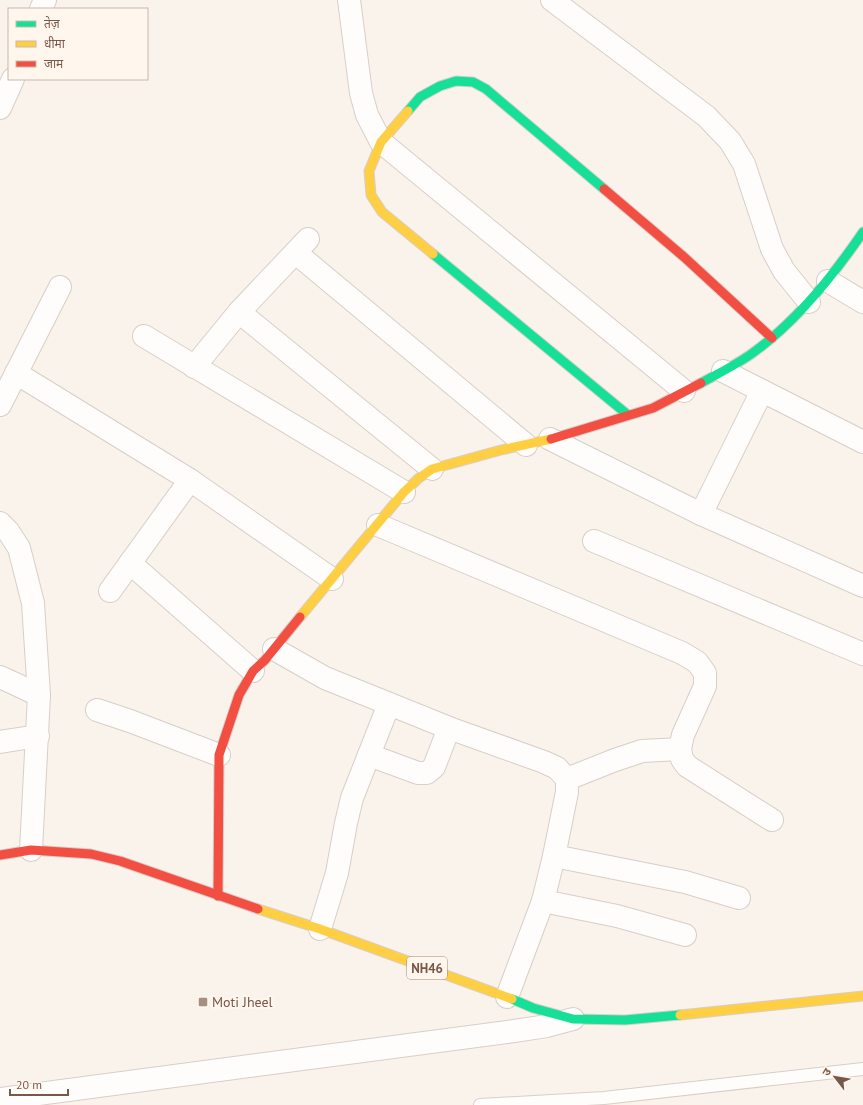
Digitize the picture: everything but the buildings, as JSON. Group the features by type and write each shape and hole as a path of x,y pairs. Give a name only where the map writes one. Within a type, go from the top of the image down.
{"main road":[{"path":"628,415 382,212 371,194 369,171 381,142 420,97 440,86 456,81 473,82 486,90 640,220 772,338"},
{"path":"218,896 219,755 239,695 253,672 274,649 404,492 419,478 432,469 550,439 653,408 723,371 753,353 772,338 809,302 828,281 863,232"},
{"name":"NH46","path":"0,855 31,850 91,854 120,861 218,896 320,929 507,997 533,1008 573,1019 625,1020 863,996"}],"street":[{"path":"350,0 361,93 367,115 381,142 684,391"},
{"path":"552,0 706,116 730,141 744,164 772,249 784,271 809,302"},
{"path":"0,108 13,80"},
{"path":"194,367 239,312 302,246 526,445"},
{"path":"828,281 863,302"},
{"path":"0,405 60,287"},
{"path":"239,312 432,469"},
{"path":"144,336 404,492"},
{"path":"723,371 863,442"},
{"path":"16,374 190,480 332,579"},
{"path":"701,514 762,391"},
{"path":"550,439 701,514 863,586"},
{"path":"110,591 190,480"},
{"path":"0,523 8,531 19,548 33,604 39,695 31,850"},
{"path":"378,525 682,653 697,662 705,673 706,686 683,735 680,749 682,759 687,766 772,820"},
{"path":"594,541 863,654"},
{"path":"130,563 253,672"},
{"path":"274,649 325,678 449,728 544,762 557,768 567,779 567,792 543,901 507,997"},
{"path":"0,677 39,695"},
{"path":"320,929 337,873 352,798 389,704"},
{"path":"97,710 219,755"},
{"path":"369,755 418,774 427,773 434,767 449,728"},
{"path":"0,742 38,736"},
{"path":"567,779 642,751 680,749"},
{"path":"554,856 685,882 739,898"},
{"path":"543,901 617,916 685,935"},
{"path":"1,1100 514,1031 548,1026 573,1019"}],"lane":[{"path":"480,1105 604,1098 863,1069"}],"traffic: fast":[{"path":"408,111 420,97 440,86 456,81 473,82 486,89 604,189"},
{"path":"701,383 748,356 785,326 800,312 827,281 863,232"},
{"path":"433,254 628,415"},
{"path":"512,999 533,1008 573,1019 625,1020 680,1015"}],"traffic: slow":[{"path":"408,111 381,142 369,171 371,195 382,212 433,254"},
{"path":"300,617 404,492 419,478 432,469 501,450 551,439"},
{"path":"258,909 320,929 512,999"},
{"path":"680,1015 863,996"}],"traffic: jam":[{"path":"604,189 684,257 772,338"},
{"path":"551,439 653,408 701,383"},
{"path":"218,896 219,755 239,695 253,671 265,660 300,617"},
{"path":"0,855 31,850 91,854 120,861 258,909"}],"place":[{"name":"Moti Jheel","path":"203,1002"}]}
